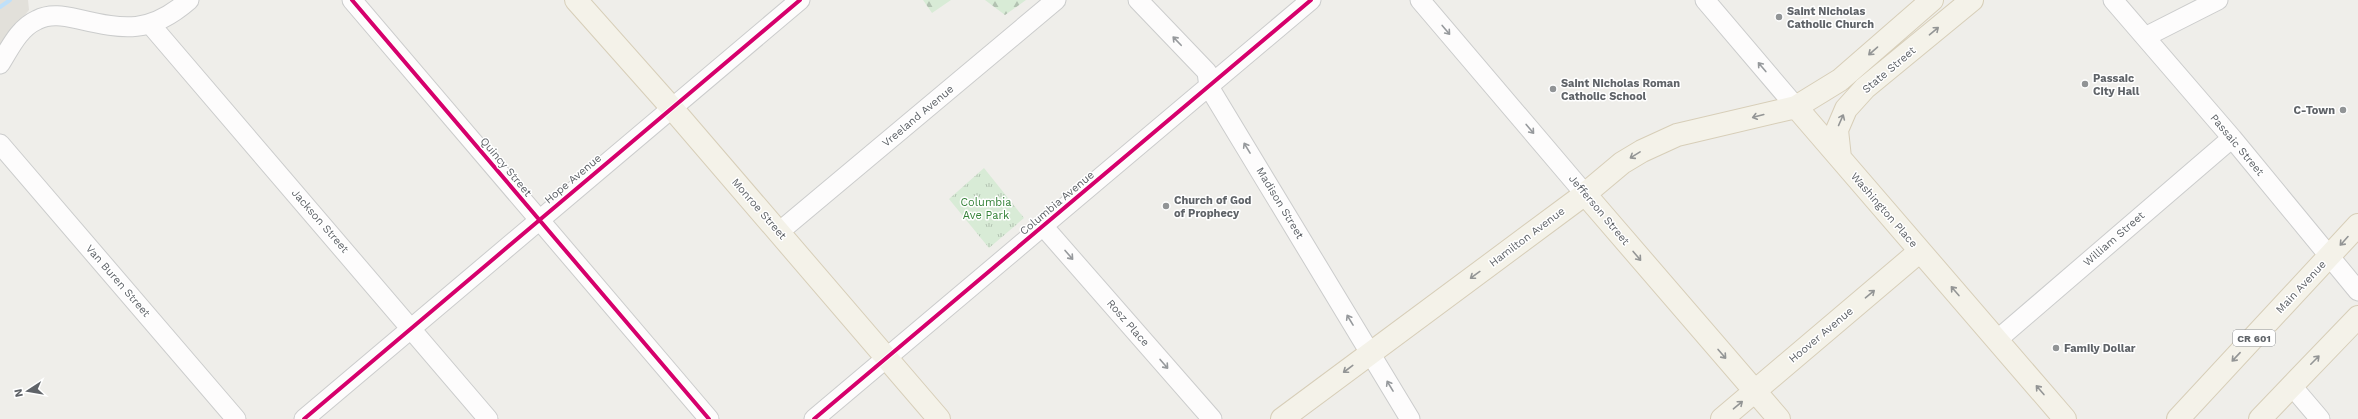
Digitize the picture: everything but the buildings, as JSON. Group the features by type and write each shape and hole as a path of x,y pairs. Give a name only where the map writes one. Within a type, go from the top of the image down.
{"main road":[{"name":"Monroe Street","path":"576,0 672,107 940,419"},
{"path":"1796,107 1840,80 1932,0"},
{"name":"State Street","path":"1840,158 1837,130 1846,109 1865,88 1972,0"},
{"name":"Hamilton Avenue","path":"1282,419 1585,194 1622,163 1642,151 1677,135 1796,107"},
{"name":"Washington Place","path":"1796,107 2065,419"},
{"name":"Jefferson Street","path":"1585,194 1779,419"},
{"name":"Main Avenue","path":"2178,419 2358,225"},
{"name":"Hoover Avenue","path":"1722,419 1920,251"},
{"path":"2260,419 2291,385 2358,317"}],"street":[{"path":"0,64 12,43 28,25 46,16 58,15 123,28 150,24 174,12 189,0"},
{"name":"Quincy Street","path":"352,0 708,419"},
{"name":"Hope Avenue","path":"304,419 800,0"},
{"name":"Vreeland Avenue","path":"779,232 1056,0"},
{"name":"Madison Street","path":"1138,0 1207,72 1209,87 1410,419"},
{"name":"Columbia Avenue","path":"814,419 1311,0"},
{"name":"Jefferson Street","path":"1420,0 1585,194"},
{"name":"Washington Place","path":"1705,0 1796,107"},
{"name":"Passaic Street","path":"2113,0 2232,138 2358,291"},
{"path":"2145,37 2218,0"},
{"name":"Jackson Street","path":"150,24 488,419"},
{"name":"William Street","path":"1997,340 2232,138"},
{"name":"Van Buren Street","path":"0,144 236,419"},
{"name":"Rosz Place","path":"1043,226 1212,419"},
{"path":"2291,385 2320,419"}],"shaded area":[{"path":"0,0 28,0 29,10 0,44"}],"green space":[{"path":"923,0 951,0 932,13"},
{"path":"985,0 1026,0 1005,15"},
{"name":"Columbia Ave Park","path":"984,168 1024,218 989,248 949,199"}],"waterway":[{"path":"0,7 10,0"}],"cycle path":[{"path":"352,0 709,419"},
{"path":"304,419 800,0"},
{"path":"814,419 1311,0"}],"place":[{"name":"Saint Nicholas Catholic Church","path":"1779,17"},
{"name":"Passaic City Hall","path":"2085,84"},
{"name":"Saint Nicholas Roman Catholic School","path":"1553,89"},
{"name":"C-Town","path":"2343,110"},
{"name":"Church of God of Prophecy","path":"1166,206"},
{"name":"Family Dollar","path":"2056,348"}]}
